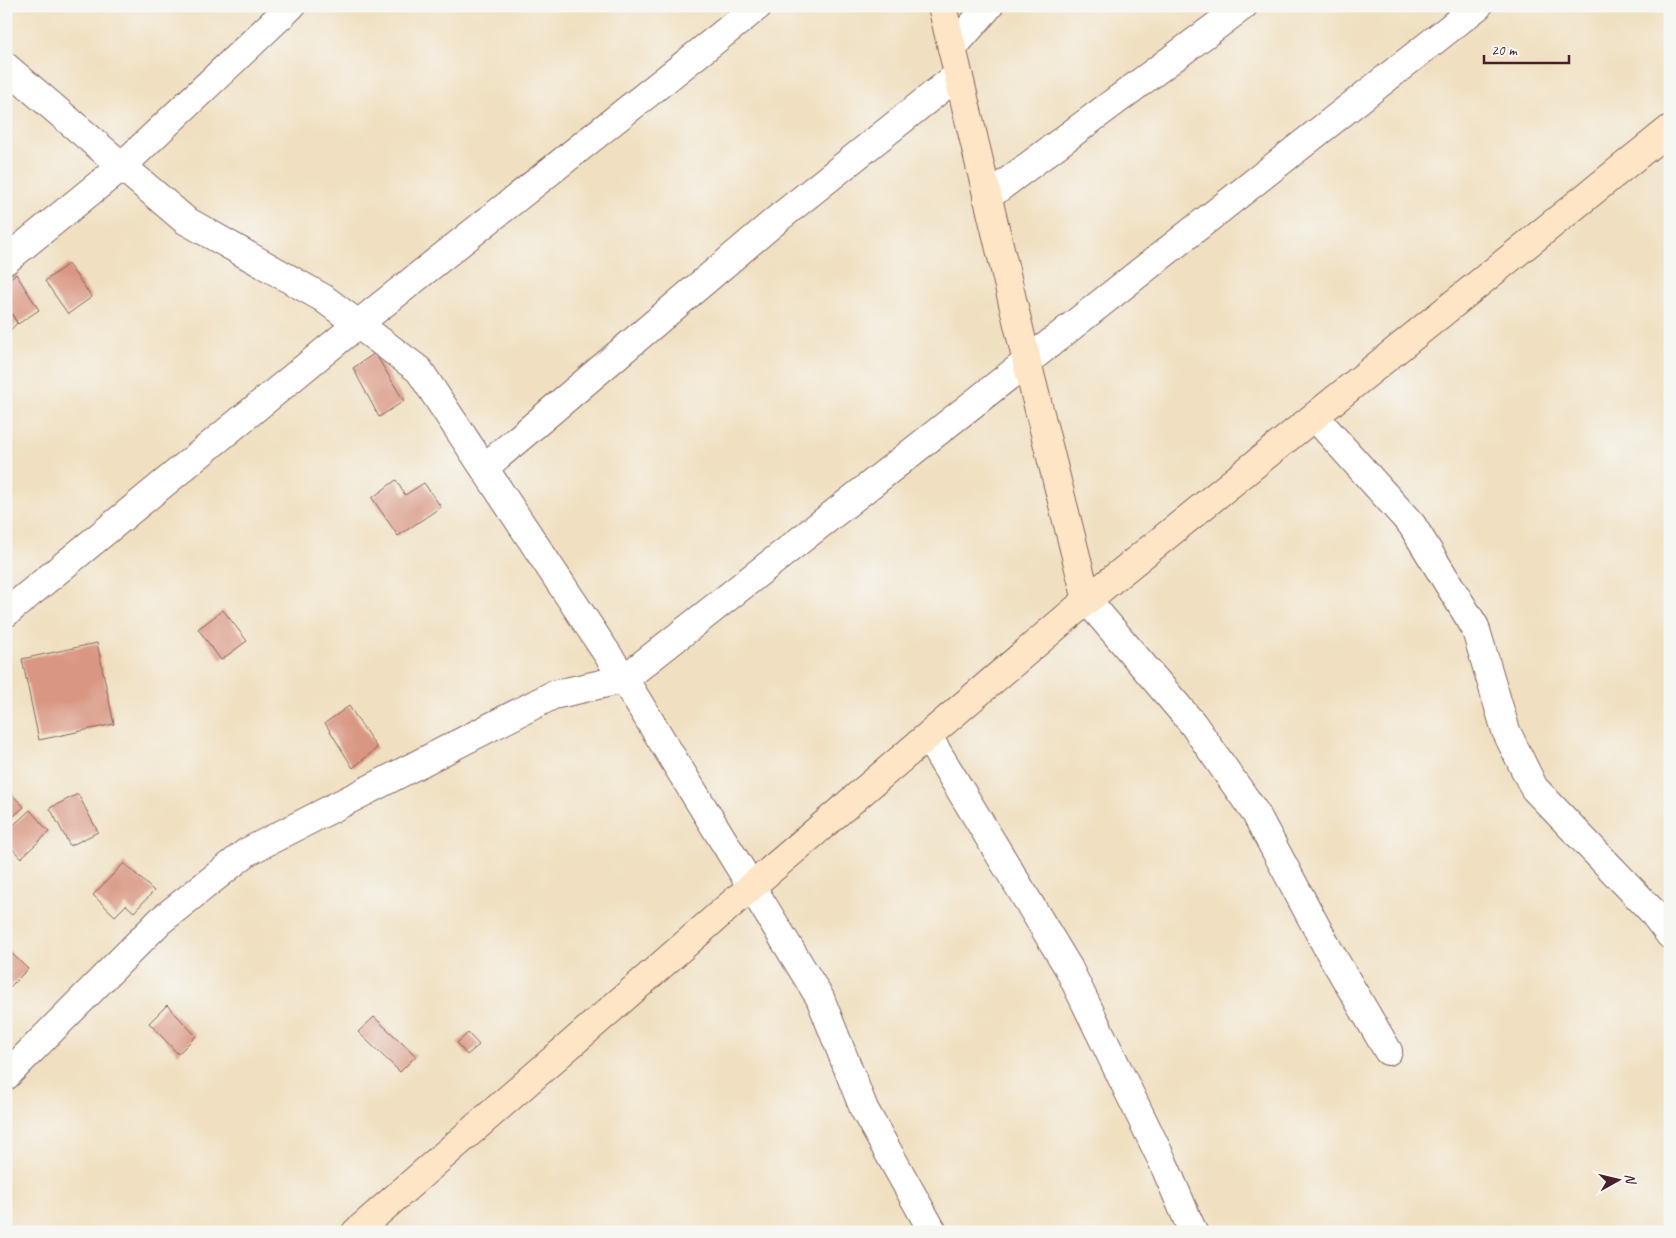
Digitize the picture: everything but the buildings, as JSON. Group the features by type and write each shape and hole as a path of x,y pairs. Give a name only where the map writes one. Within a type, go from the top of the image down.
{"main road":[{"path":"942,6 1027,362 1087,600"},
{"path":"356,1232 752,886 1087,600 1670,129"}],"street":[{"path":"6,260 122,166 290,6"},
{"path":"6,613 358,324 758,6"},
{"path":"952,48 989,6"},
{"path":"987,197 1243,6"},
{"path":"6,1076 160,921 247,852 553,695 624,679 1478,6"},
{"path":"6,68 185,220 323,298 419,370 624,679 820,998 864,1108 933,1232"},
{"path":"484,468 780,216 958,75"},
{"path":"1315,417 1412,525 1475,627 1506,730 1534,788 1650,910 1670,935"},
{"path":"1087,600 1193,724 1256,814 1328,947 1388,1051"},
{"path":"928,737 1068,967 1162,1160 1194,1232"}]}
